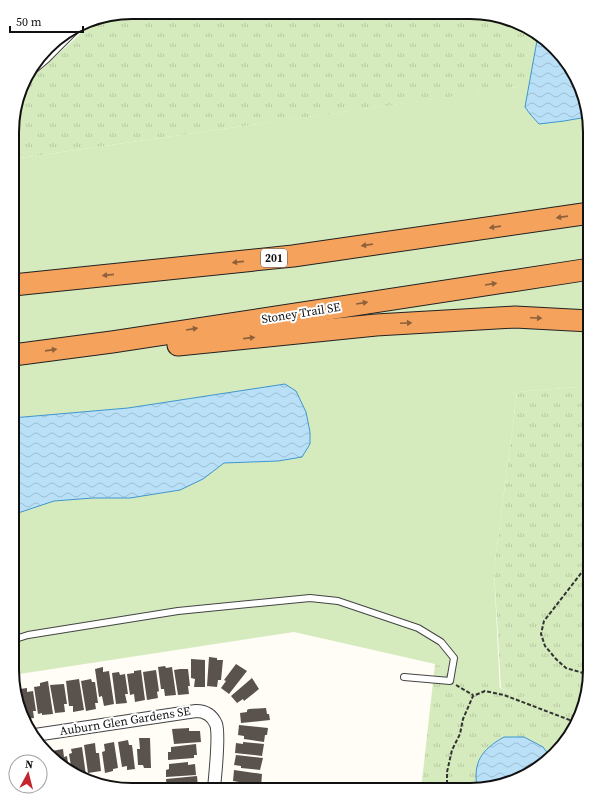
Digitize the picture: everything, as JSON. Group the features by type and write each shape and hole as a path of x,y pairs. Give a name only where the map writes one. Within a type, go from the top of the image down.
{"highway":[{"name":"201","path":"19,284 293,256 583,214"},
{"name":"Stoney Trail SE","path":"19,354 112,342 583,270"},
{"path":"112,342 168,346 376,325 515,317 583,322"}],"street":[{"name":"Auburn Glen Gardens SE","path":"39,734 202,711 208,713 212,718 217,730 214,783"}],"lane":[{"path":"43,62 66,40"},
{"path":"19,638 28,635 178,611 310,598 338,601 418,628 441,642 454,658 450,681 404,677"}],"path":[{"path":"583,570 544,621 541,634 546,646 556,659 566,668 583,673"},
{"path":"450,681 473,696"},
{"path":"447,783 447,772 452,750 460,734 463,719 473,696 485,690 504,695 571,720"}],"green space":[{"path":"132,19 470,19 499,23 530,36 525,86 19,158 20,117 25,96 33,77 83,30 96,25 110,21"},
{"path":"529,36 539,42 560,63 568,75 581,110 583,132 583,387 517,392 494,570 500,693 435,664 294,632 19,674 19,158 524,86"},
{"path":"583,387 583,678 581,692 577,706 564,733 545,755 533,764 506,777 492,781 470,783 422,783 435,664 538,702 501,688 494,570 517,392"}],"water":[{"path":"537,41 560,63 568,75 577,96 582,118 539,124 525,107"},
{"path":"285,384 296,391 306,412 310,432 310,444 302,457 278,461 224,463 203,479 180,490 130,498 93,498 54,501 19,513 19,417 128,408"},
{"path":"504,737 524,737 543,747 547,753 533,764 506,777 492,781 476,783 476,771 480,758 484,752"}],"building":[{"path":"209,657 217,658 217,660 223,660 221,680 218,680 217,687 207,686"},
{"path":"191,659 205,660 205,687 194,687 195,679 191,678"},
{"path":"236,664 247,671 229,694 221,688 226,681 224,680"},
{"path":"165,666 166,668 172,667 176,695 165,696 164,689 161,689 158,667"},
{"path":"103,667 103,672 109,671 114,704 104,706 102,696 99,697 95,669"},
{"path":"188,669 190,686 188,686 189,694 178,695 174,670"},
{"path":"141,670 145,700 135,702 134,694 130,695 127,674"},
{"path":"156,670 159,691 157,692 158,698 147,700 143,672"},
{"path":"119,672 120,675 125,674 128,694 125,694 127,703 116,704 112,673"},
{"path":"252,678 259,689 244,701 243,699 237,703 231,696"},
{"path":"79,679 84,710 73,712 73,706 69,706 66,681"},
{"path":"91,679 92,682 95,682 98,703 95,703 96,709 86,711 81,681"},
{"path":"48,681 53,714 42,715 42,713 38,714 34,687 40,686 40,683"},
{"path":"64,684 67,704 64,704 65,712 55,713 50,685"},
{"path":"27,688 27,692 33,691 36,711 33,711 34,718 30,718 21,689"},
{"path":"266,708 270,720 241,723 240,713 247,712 249,709"},
{"path":"239,725 268,728 264,742 244,739 244,736 238,735"},
{"path":"189,728 189,731 200,731 201,742 174,744 172,729"},
{"path":"139,738 150,738 151,768 144,768 143,765 138,765 137,749 140,749"},
{"path":"128,740 129,745 132,745 135,769 127,770 127,766 122,767 118,742"},
{"path":"114,742 118,768 105,773 102,752 105,751 104,744"},
{"path":"243,742 264,744 262,756 235,753 236,743 243,744"},
{"path":"95,743 96,753 99,753 101,771 88,773 84,745"},
{"path":"196,744 197,755 194,755 194,758 168,760 168,752 171,752 171,747"},
{"path":"82,747 86,773 71,765 69,754 72,753 71,749"},
{"path":"63,749 64,757 67,756 68,763 57,755 53,751"},
{"path":"236,755 263,758 260,770 241,768 241,766 234,765"},
{"path":"188,762 188,765 195,764 196,775 166,777 166,770 169,769 169,764"},
{"path":"234,770 262,774 261,783 239,783 233,781"},
{"path":"197,776 198,783 166,783 166,779"}]}
